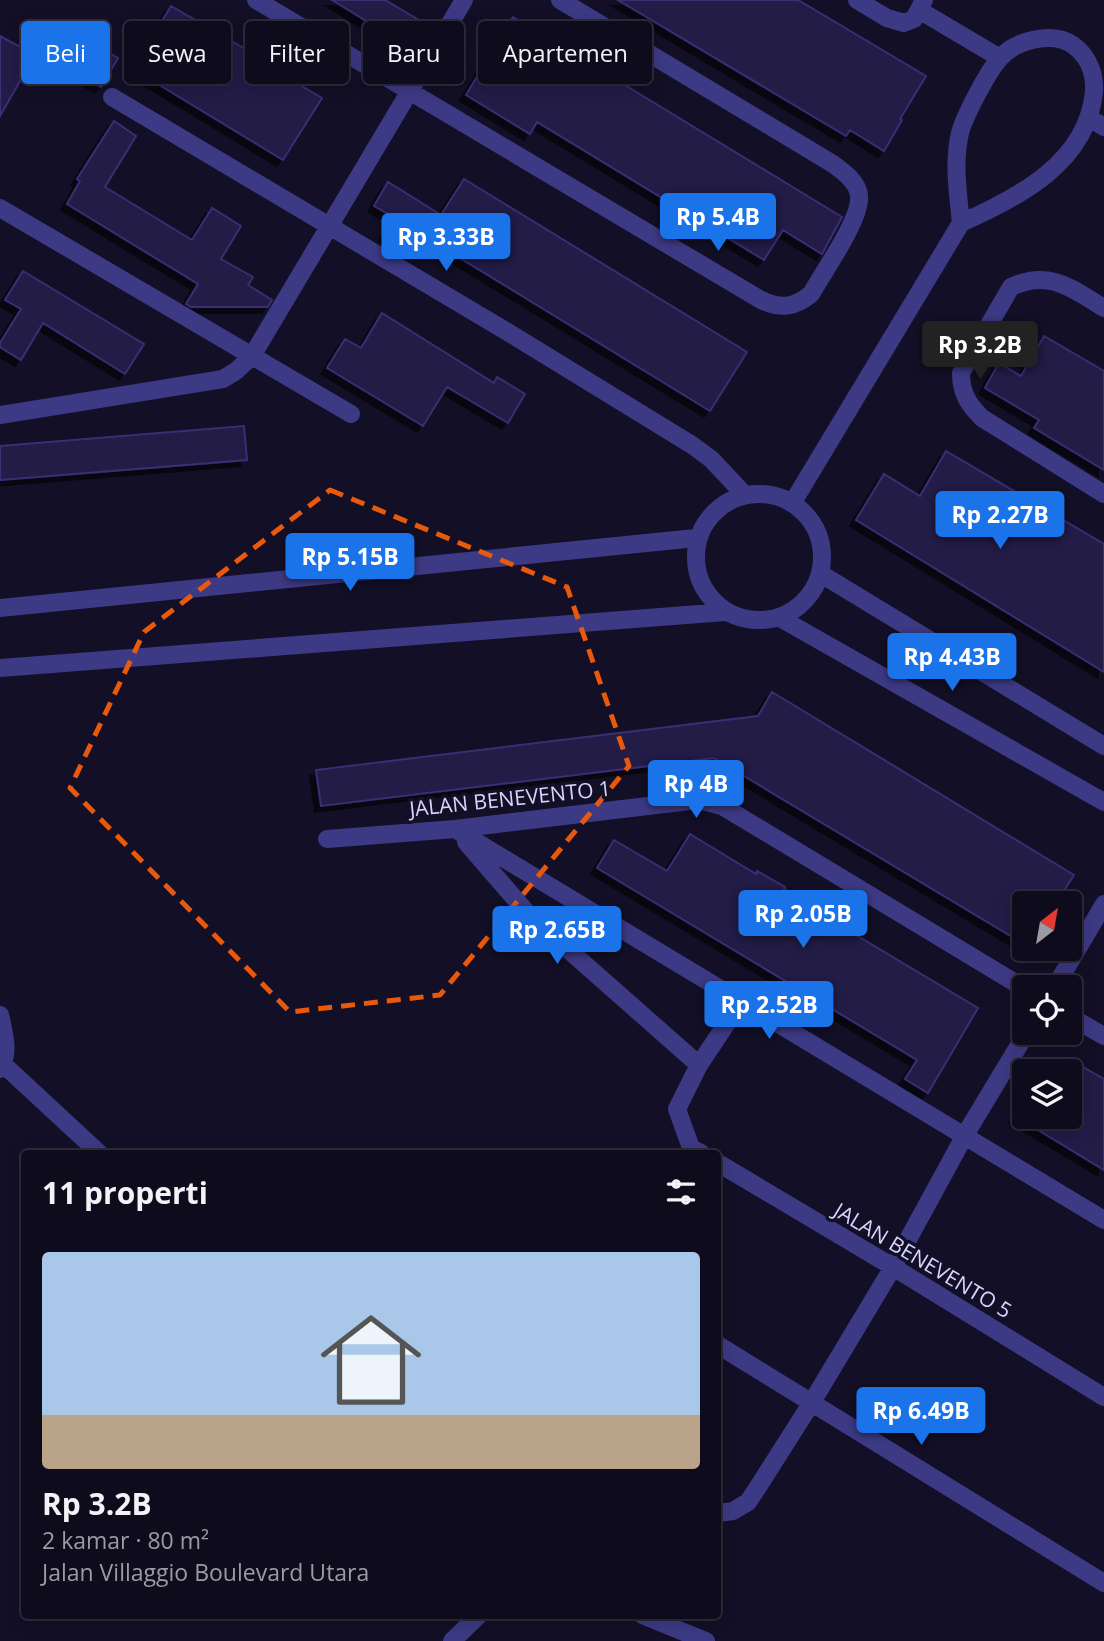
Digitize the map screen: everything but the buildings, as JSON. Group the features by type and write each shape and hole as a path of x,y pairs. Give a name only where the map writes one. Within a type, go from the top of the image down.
{"street":[{"path":"256,0 761,300 775,306 788,307 802,302 811,294 856,216 859,197 848,176 833,164 560,0"},
{"path":"0,415 223,379 236,371 252,356 464,0"},
{"path":"857,0 887,18 904,23 914,19 921,5 1000,58"},
{"path":"793,502 961,223 1005,204 1053,170 1096,123 1094,78 1089,62 1073,46 1056,38 1040,39 1017,44 1000,58 968,111 960,133 956,170 961,223"},
{"path":"112,97 692,445 711,459 744,494"},
{"path":"0,208 351,414"},
{"path":"1104,308 1064,284 1050,280 1024,281 1011,287 961,373 961,388 969,405 982,418 1104,494"},
{"path":"0,668 725,612 752,621 780,618 806,600 821,574 822,547 812,522 793,502 769,493 744,494 714,510 696,538 699,580 725,612"},
{"path":"0,608 696,538"},
{"path":"821,574 1104,746"},
{"path":"780,618 1104,802"},
{"name":"JALAN BENEVENTO 1","path":"327,839 455,829 698,800 722,806 1012,981"},
{"path":"455,829 1104,1220"},
{"path":"455,829 529,915 699,1065"},
{"path":"1062,975 1104,904"},
{"path":"696,1150 677,1109 699,1065 741,1002"},
{"path":"0,1015 6,1043 2,1067 96,1150"},
{"path":"1082,1024 1104,1037"},
{"path":"721,1513 733,1511 748,1502 812,1402 893,1267 965,1135 1019,1045"},
{"name":"JALAN BENEVENTO 5","path":"721,1165 1104,1397"},
{"path":"721,1347 1104,1583"},
{"path":"452,1641 475,1619"},
{"path":"652,1619 706,1641"}],"highlighted area":[{"path":"330,490 567,587 629,766 440,995 290,1012 70,788 144,632"}]}
